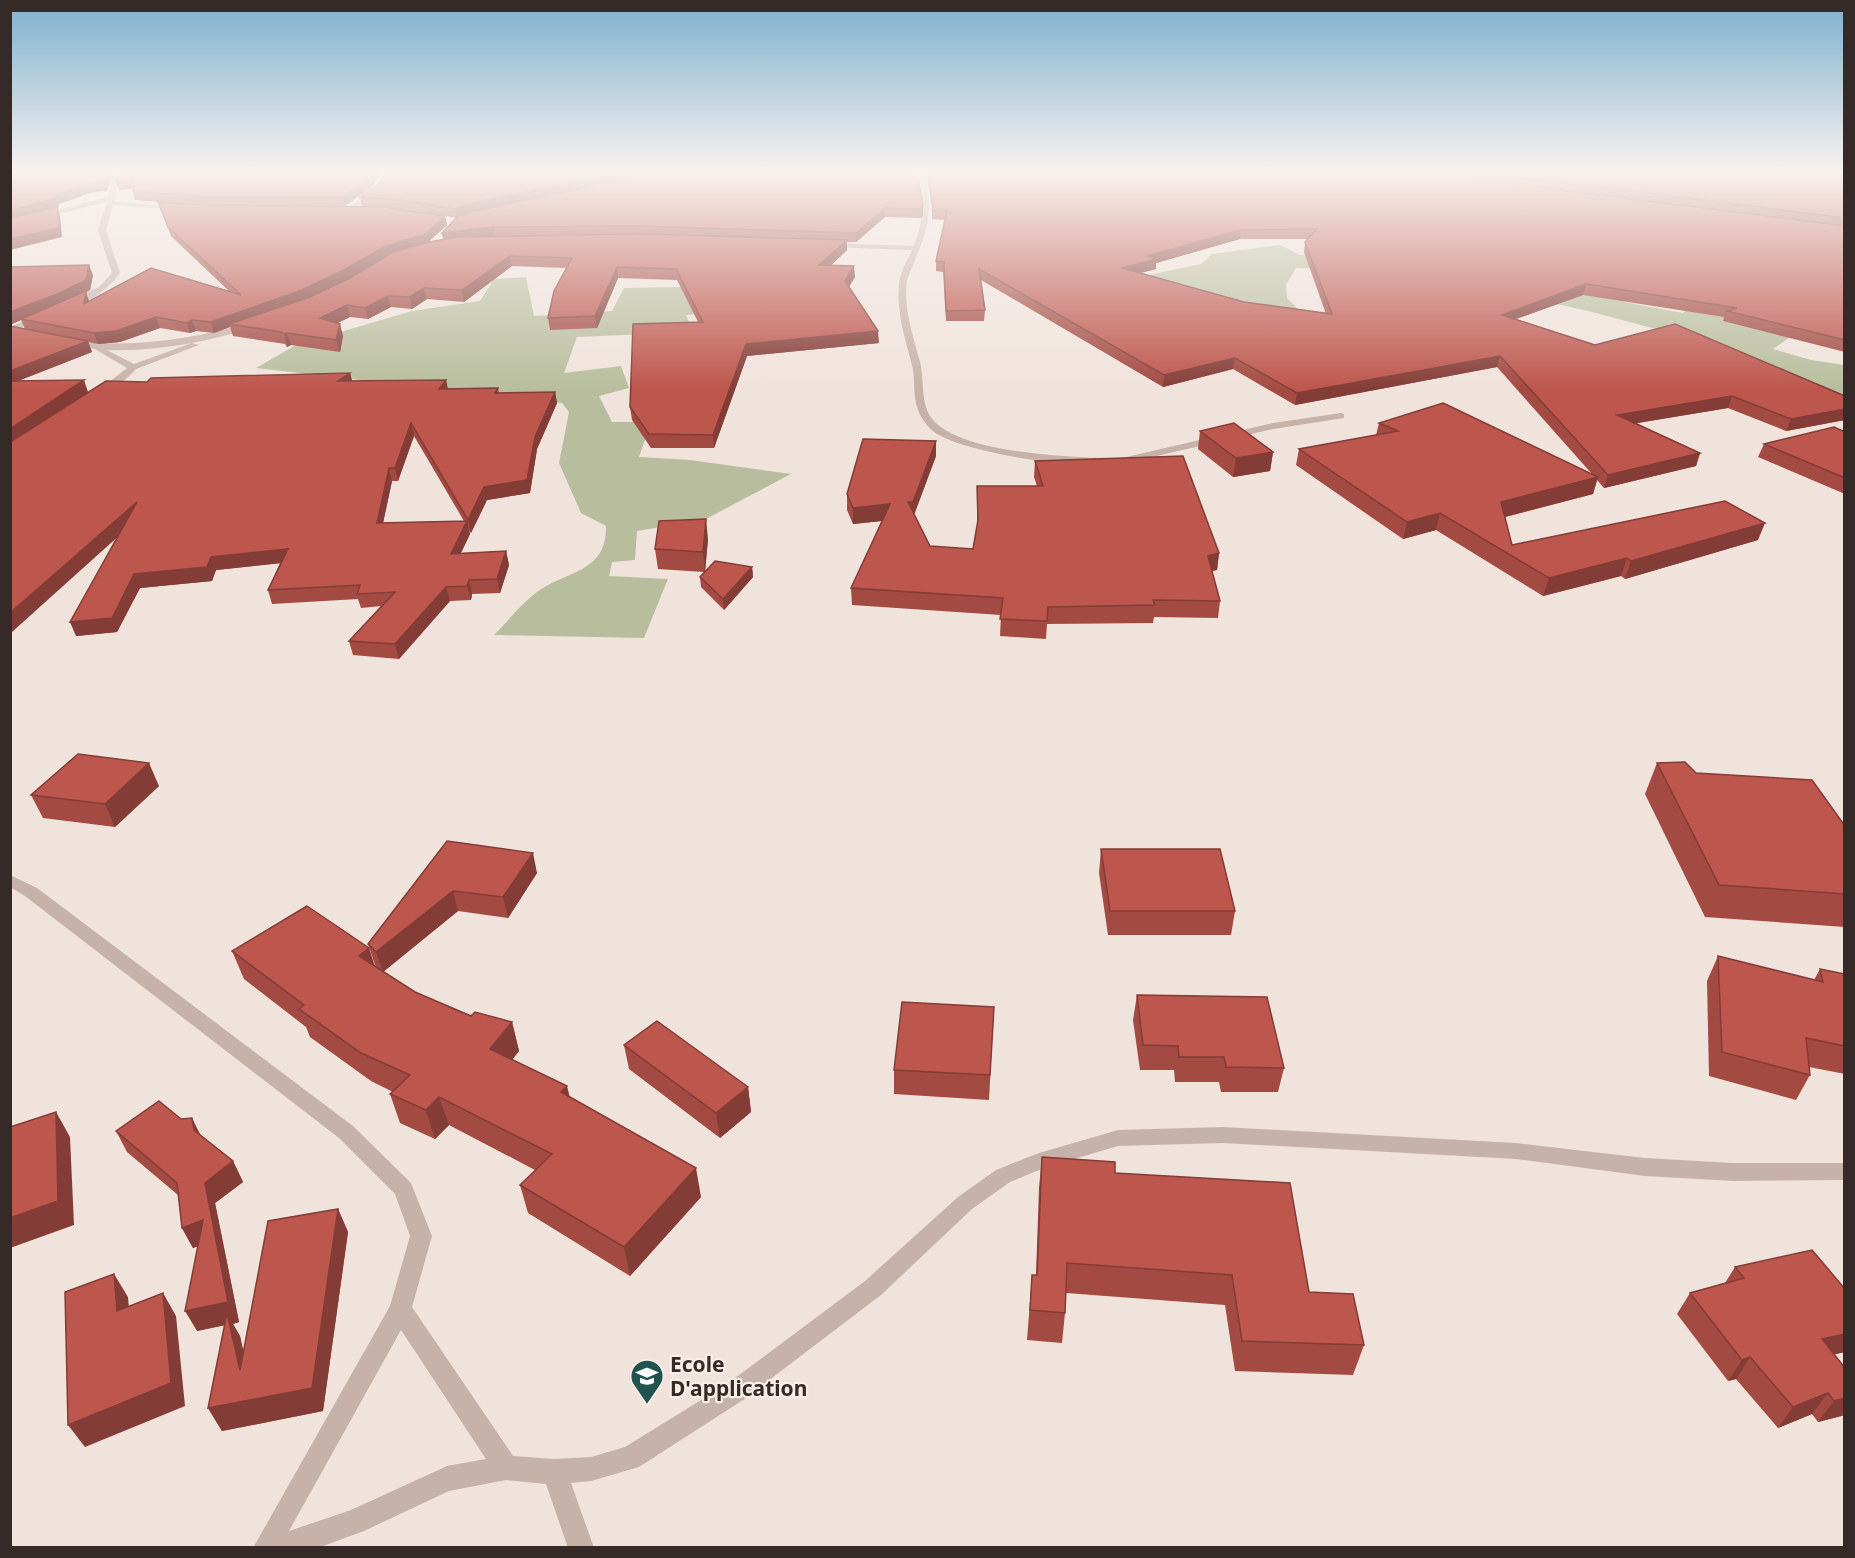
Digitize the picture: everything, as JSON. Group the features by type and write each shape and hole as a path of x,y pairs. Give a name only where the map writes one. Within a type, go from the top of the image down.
{"street":[{"path":"63,307 112,282 116,273 106,244"},
{"path":"918,244 903,282 903,308 919,379 920,404 927,420 946,437 1007,452 1110,462 1129,460 1273,426 1341,416"},
{"path":"824,245 916,248"},
{"path":"10,331 54,311"},
{"path":"93,397 133,367 257,324"},
{"path":"10,331 21,333"},
{"path":"98,349 216,337"},
{"path":"65,342 98,349 133,367"},
{"path":"10,880 31,892 346,1132 404,1190 421,1236 400,1310 266,1548"},
{"path":"279,1548 355,1522 447,1479 506,1468 554,1472 591,1469 630,1458 735,1392 873,1288 965,1203 1003,1176 1039,1161 1118,1138 1223,1135 1505,1150 1645,1167 1733,1172 1845,1173"},
{"path":"400,1310 506,1468"},
{"path":"554,1472 581,1548"}],"green space":[{"path":"1280,245 1300,255 1376,262 1625,294 1624,302 1683,313 1691,305 1803,328 1773,349 1811,360 1844,365 1844,400 1667,332 1491,289 1370,270 1296,268 1286,285 1287,298 1304,315 1135,278 1201,264 1212,254"},
{"path":"526,277 534,316 612,311 624,288 737,286 745,310 686,315 693,332 577,337 564,373 621,366 629,388 599,396 612,422 651,422 639,457 690,460 791,474 704,520 637,531 635,560 612,562 609,576 668,579 644,638 494,635 537,592 592,562 600,553 604,541 606,526 581,513 559,463 569,412 562,403 256,368 296,345 412,311 480,301 494,279"}],"building":[{"path":"186,244 394,244 302,290 211,322 192,320 187,323 156,317 116,331 94,333 21,319 86,291 84,304 151,268 241,295"},
{"path":"423,244 843,244 819,265 854,266 845,281 878,331 746,344 713,435 649,434 630,407 633,324 703,322 676,269 617,267 595,316 548,318 554,291 572,258 510,256 462,290 424,288 410,297 388,296 365,308 347,305 320,318 340,324 336,340 229,324 310,297 350,278 393,252"},
{"path":"940,244 1191,244 1147,256 1157,259 1122,268 1244,302 1332,314 1306,244 1845,244 1845,340 1727,311 1737,308 1586,284 1502,315 1595,345 1675,324 1845,396 1845,409 1791,419 1732,396 1617,415 1700,453 1608,475 1500,356 1297,393 1235,358 1164,375 979,269 985,310 946,311 944,262 936,261"},
{"path":"89,265 86,280 60,293 10,312 10,267"},
{"path":"10,326 88,341 10,371"},
{"path":"350,373 338,381 446,380 439,389 498,388 495,393 555,392 535,437 527,480 484,487 468,520 411,423 395,468 389,468 377,523 467,521 451,554 506,551 497,579 469,580 467,586 446,587 395,644 349,641 395,592 357,594 360,585 268,590 288,549 211,557 207,567 134,574 112,618 70,622 137,502 10,613 10,442 106,381 147,382 151,378"},
{"path":"84,380 10,429 10,381"},
{"path":"1443,403 1598,477 1501,502 1512,545 1725,501 1765,523 1631,561 1627,558 1549,578 1440,513 1407,522 1299,449 1398,431 1379,423"},
{"path":"1234,423 1273,452 1236,458 1200,431"},
{"path":"1834,427 1845,432 1845,478 1764,444"},
{"path":"863,439 936,441 913,502 908,502 930,546 973,549 978,520 977,486 1043,486 1035,461 1183,456 1219,553 1208,556 1220,601 1153,600 1155,605 1048,607 1047,621 1000,619 1003,598 851,588 890,504 853,508 847,494"},
{"path":"706,519 703,552 655,549 659,521"},
{"path":"715,561 752,567 723,599 700,577"},
{"path":"78,754 149,763 105,804 31,795"},
{"path":"1685,762 1696,773 1812,780 1845,826 1845,894 1719,885 1657,763"},
{"path":"447,841 533,853 503,897 453,891 376,952 368,944"},
{"path":"1101,849 1220,849 1235,911 1110,911"},
{"path":"307,906 369,948 359,956 415,992 471,1016 475,1012 512,1022 490,1049 567,1086 561,1092 696,1168 624,1247 520,1185 552,1154 439,1097 426,1110 390,1094 410,1075 361,1053 299,1009 304,1005 232,951"},
{"path":"1718,956 1823,982 1820,969 1845,974 1845,1046 1806,1038 1810,1075 1722,1052"},
{"path":"1137,995 1267,997 1284,1068 1226,1067 1224,1057 1179,1057 1178,1046 1143,1045"},
{"path":"902,1002 994,1007 990,1075 894,1070"},
{"path":"657,1021 748,1087 716,1113 624,1045"},
{"path":"159,1101 181,1119 192,1118 194,1130 233,1161 205,1183 228,1302 185,1311 203,1220 182,1228 177,1183 116,1131"},
{"path":"56,1112 58,1201 10,1218 10,1127"},
{"path":"1042,1157 1115,1162 1115,1173 1290,1183 1309,1292 1353,1294 1364,1345 1242,1341 1232,1275 1067,1263 1065,1313 1030,1310 1032,1275 1037,1275"},
{"path":"338,1209 312,1388 208,1408 227,1313 240,1370 268,1221"},
{"path":"1812,1250 1845,1289 1845,1334 1822,1339 1845,1368 1845,1398 1834,1401 1828,1393 1793,1407 1750,1357 1742,1360 1690,1293 1744,1278 1735,1267"},
{"path":"114,1274 117,1311 163,1293 171,1383 68,1425 65,1292"}],"place":[{"name":"Ecole D'application","path":"647,1405"}]}
